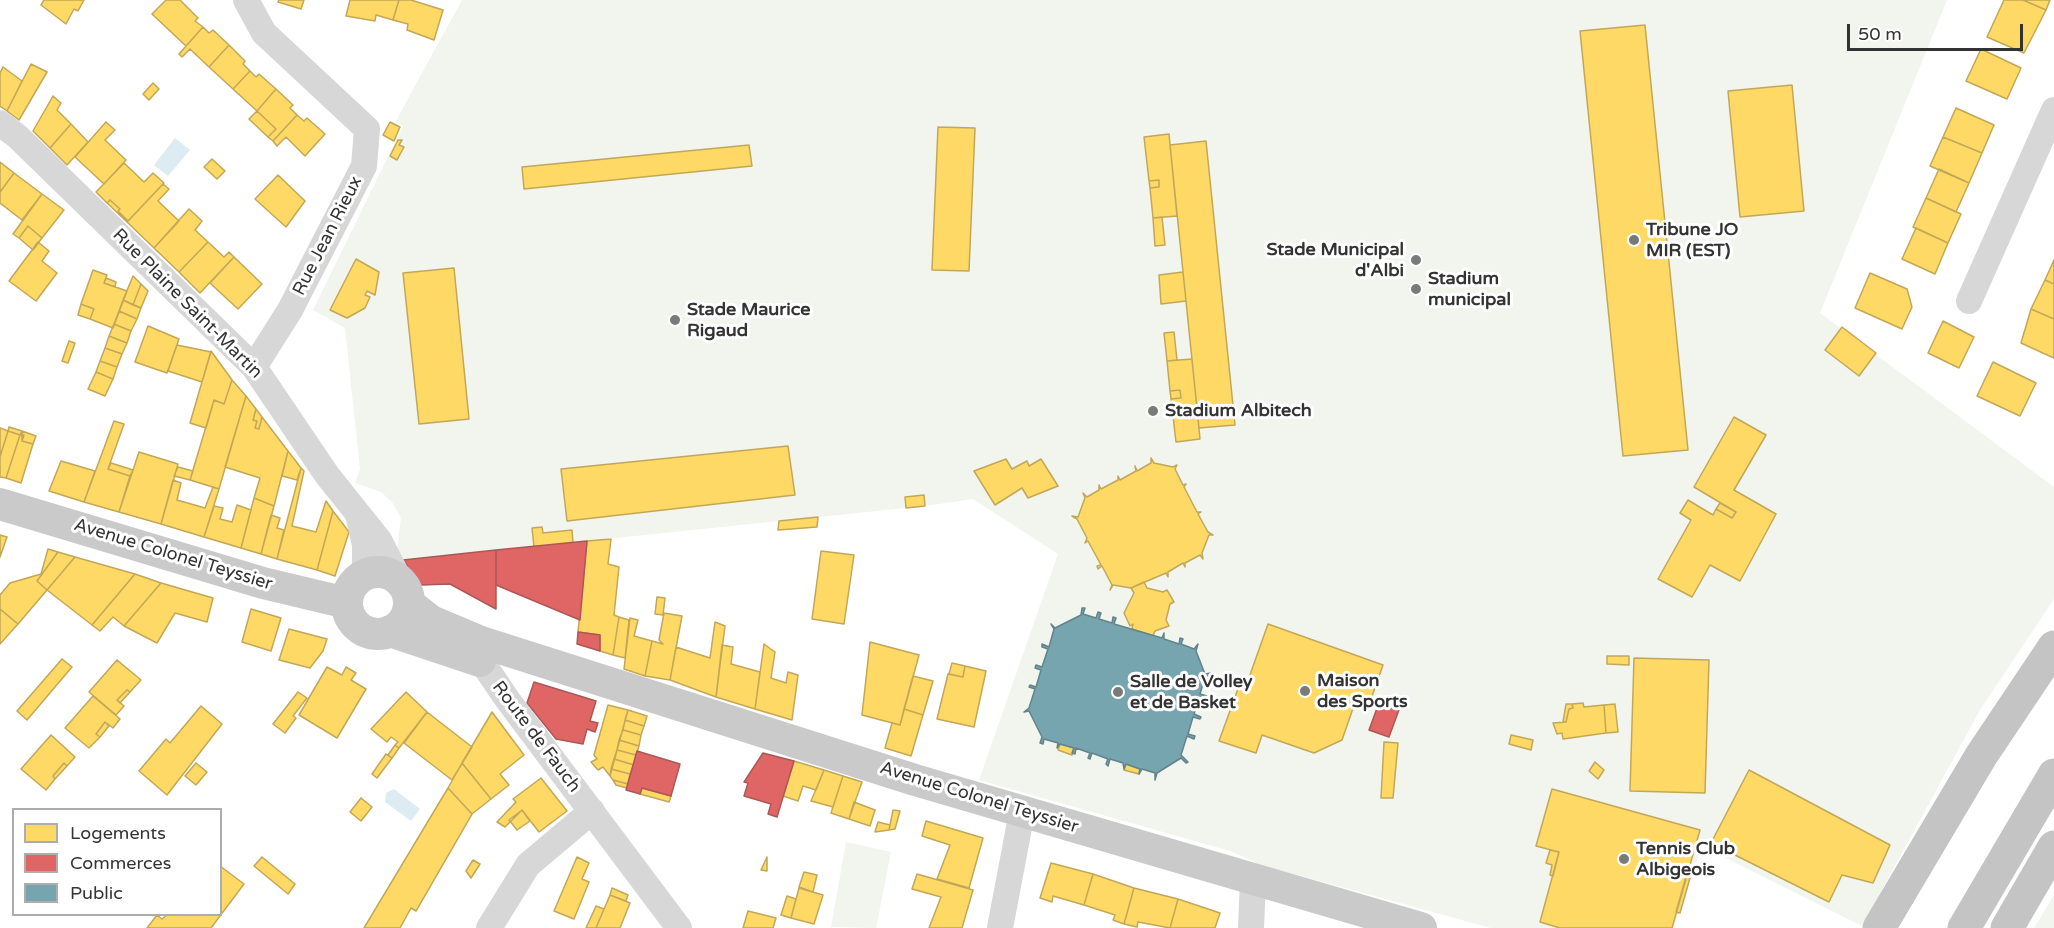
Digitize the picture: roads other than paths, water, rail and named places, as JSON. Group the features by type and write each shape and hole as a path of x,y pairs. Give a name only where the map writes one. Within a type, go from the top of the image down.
{"highway":[{"path":"1879,928 1981,756 2054,647"},
{"path":"1964,928 2054,775"},
{"path":"2007,928 2054,847"}],"main road":[{"name":"Avenue Colonel Teyssier","path":"0,504 264,583 347,603"},
{"path":"384,573 405,594 404,620 390,631 370,633 361,629 354,622 347,603 352,586 365,575 384,573"},
{"name":"Avenue Colonel Teyssier","path":"405,594 431,621 482,642 1022,812 1420,928"},
{"name":"Avenue Colonel Teyssier","path":"390,631 482,662 540,660"}],"street":[{"name":"Rue Jean Rieux","path":"246,0 264,33 367,129 364,166 290,310 254,367"},
{"path":"1968,301 2054,110"},
{"name":"Rue Plaine Saint-Martin","path":"0,123 18,137 254,367 327,475 358,514 365,545 365,575"},
{"path":"358,514 379,540 405,594"},
{"name":"Route de Fauch","path":"482,662 507,699 679,928"},
{"name":"Route de Fauch","path":"489,928 528,865 592,811"},
{"path":"1000,928 1022,812"},
{"path":"1251,928 1253,879"}],"place":[{"name":"Tribune JO MIR (EST)","path":"1634,240"},
{"name":"Stade Municipal d'Albi","path":"1416,260"},
{"name":"Stadium municipal","path":"1416,289"},
{"name":"Stade Maurice Rigaud","path":"675,320"},
{"name":"Stadium Albitech","path":"1153,411"},
{"name":"Maison des Sports","path":"1305,691"},
{"name":"Salle de Volley et de Basket","path":"1118,692"},
{"name":"Tennis Club Albigeois","path":"1624,859"}]}
